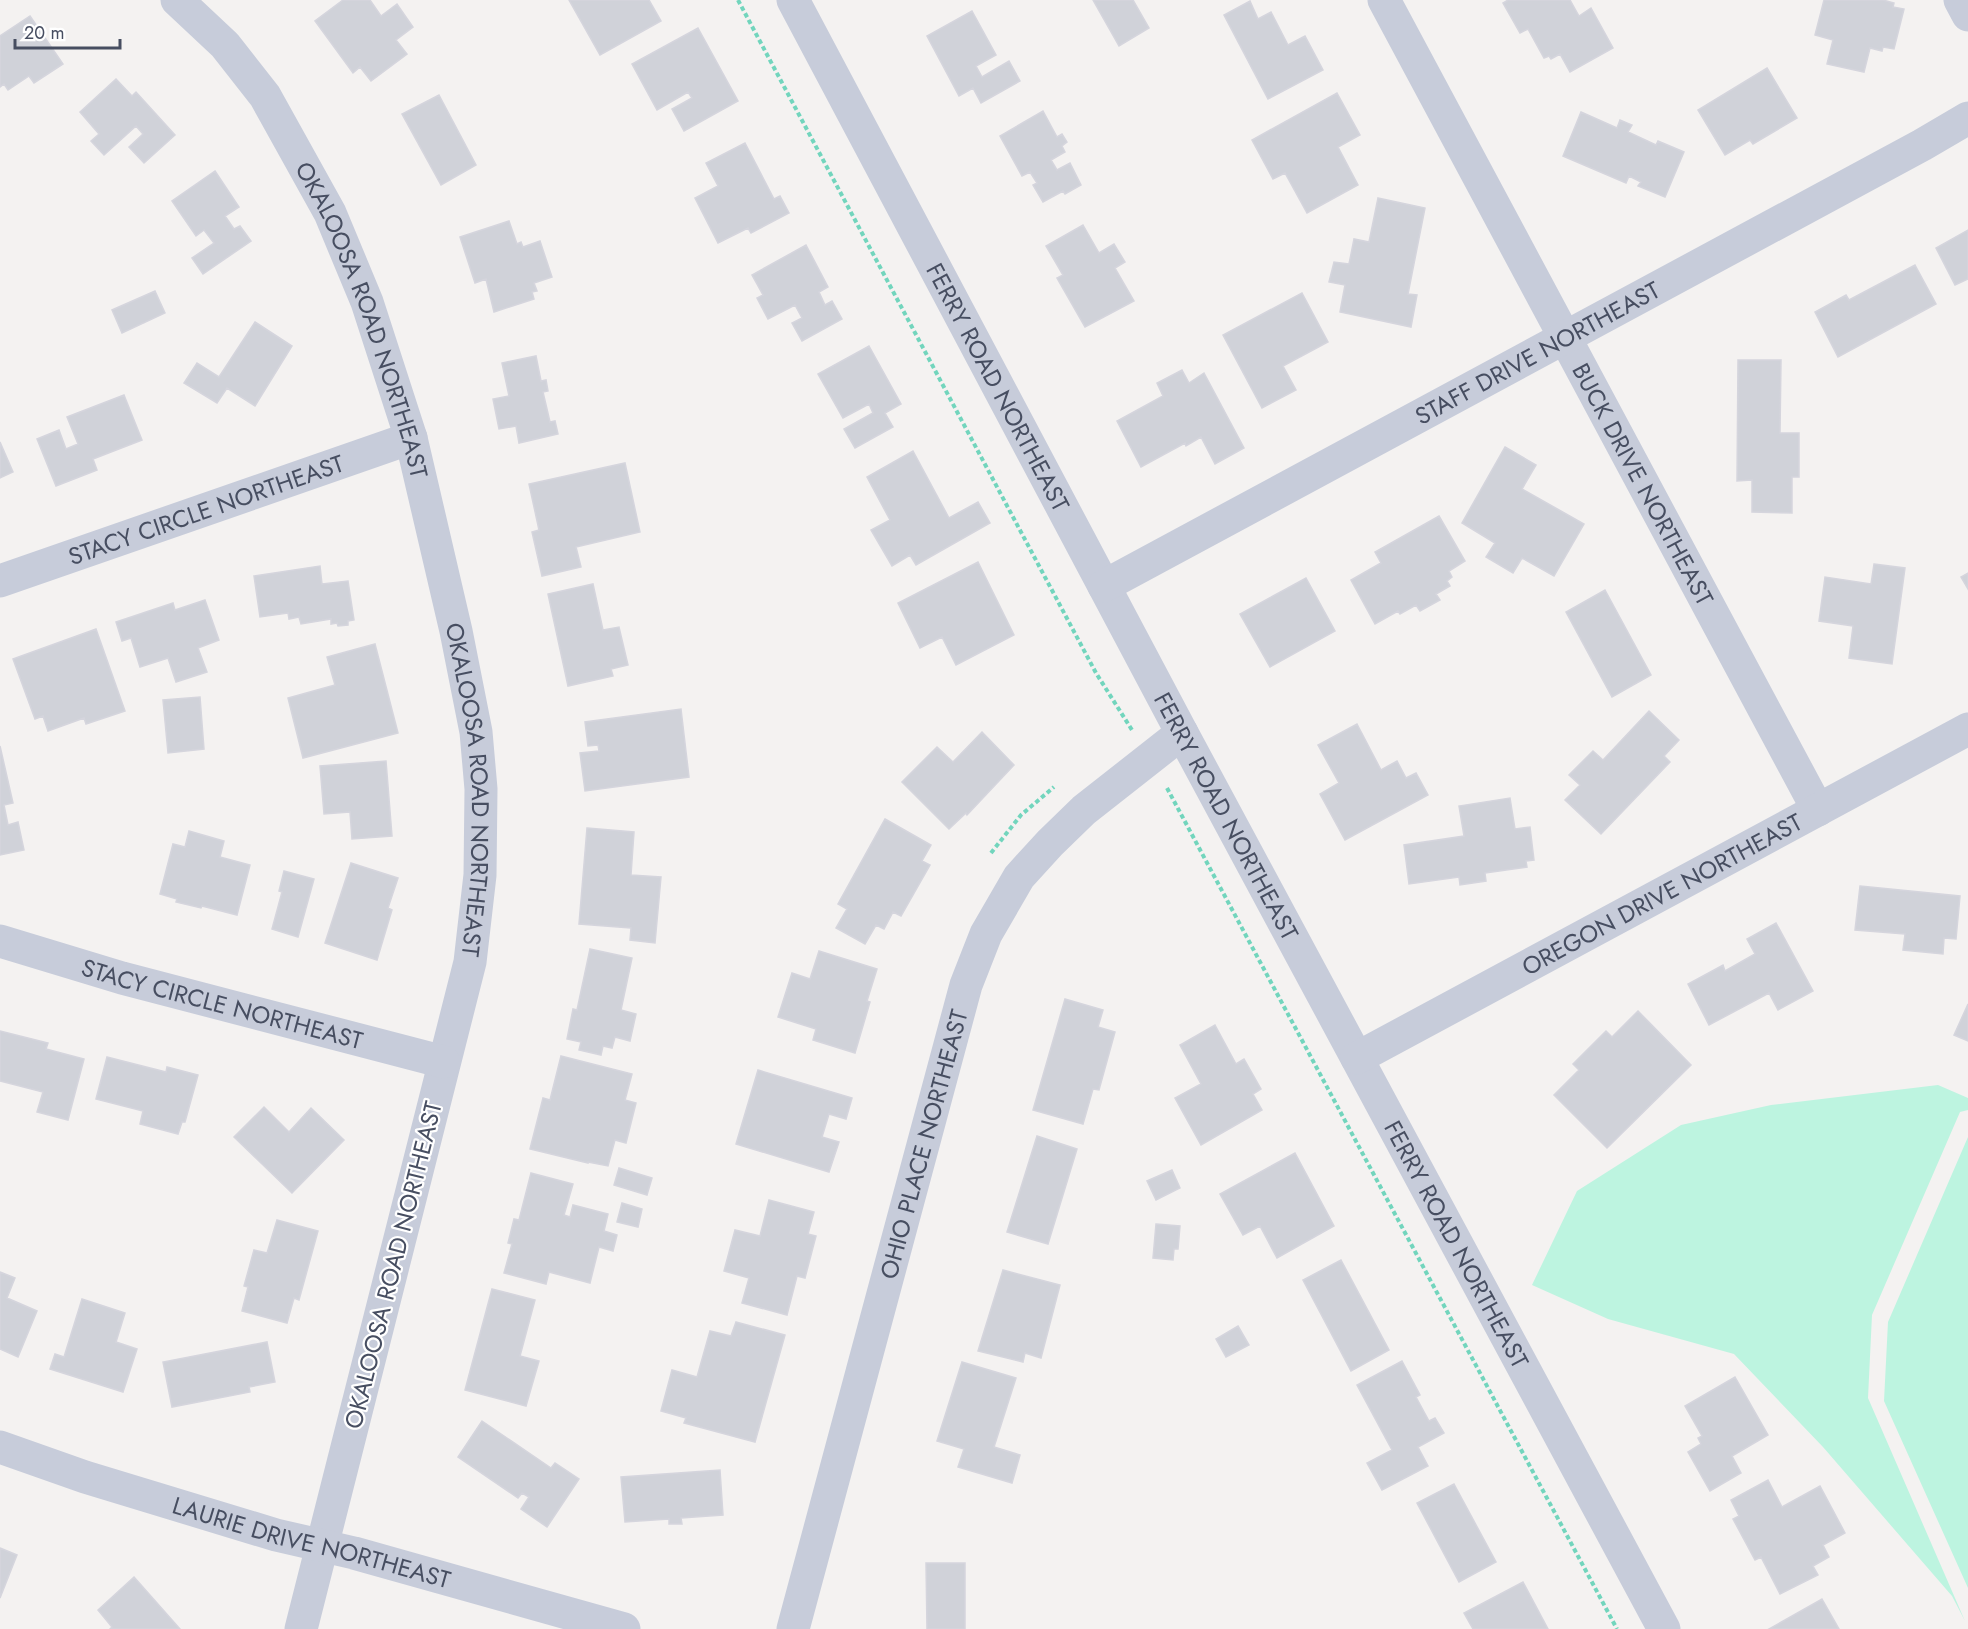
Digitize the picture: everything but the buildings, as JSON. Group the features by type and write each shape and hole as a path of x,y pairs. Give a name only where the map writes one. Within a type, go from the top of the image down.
{"street":[{"name":"OKALOOSA ROAD NORTHEAST","path":"177,0 225,45 265,96 330,213 367,302 411,438 456,631 476,732 481,789 480,875 470,962 301,1629"},
{"name":"FERRY ROAD NORTHEAST","path":"793,0 1182,733 1664,1629"},
{"name":"BUCK DRIVE NORTHEAST","path":"1384,0 1818,810"},
{"path":"1960,0 1968,15"},
{"name":"STAFF DRIVE NORTHEAST","path":"1104,586 1922,145 1968,118"},
{"name":"STACY CIRCLE NORTHEAST","path":"0,581 411,438"},
{"name":"OREGON DRIVE NORTHEAST","path":"1357,1058 1968,729"},
{"name":"OHIO PLACE NORTHEAST","path":"792,1629 966,985 986,934 1019,877 1050,843 1084,810 1182,733"},
{"name":"STACY CIRCLE NORTHEAST","path":"0,941 122,978 444,1062"},
{"name":"LAURIE DRIVE NORTHEAST","path":"0,1447 85,1477 276,1535 624,1629"}],"path":[{"path":"738,0 1096,673 1150,758 1617,1629"}],"green space":[{"path":"1938,1085 1968,1098 1968,1110 1960,1112 1872,1315 1868,1398 1965,1621 1952,1596 1823,1447 1734,1354 1608,1319 1532,1285 1577,1191 1681,1125 1771,1105"},
{"path":"1968,1137 1968,1588 1884,1401 1888,1322"}]}
